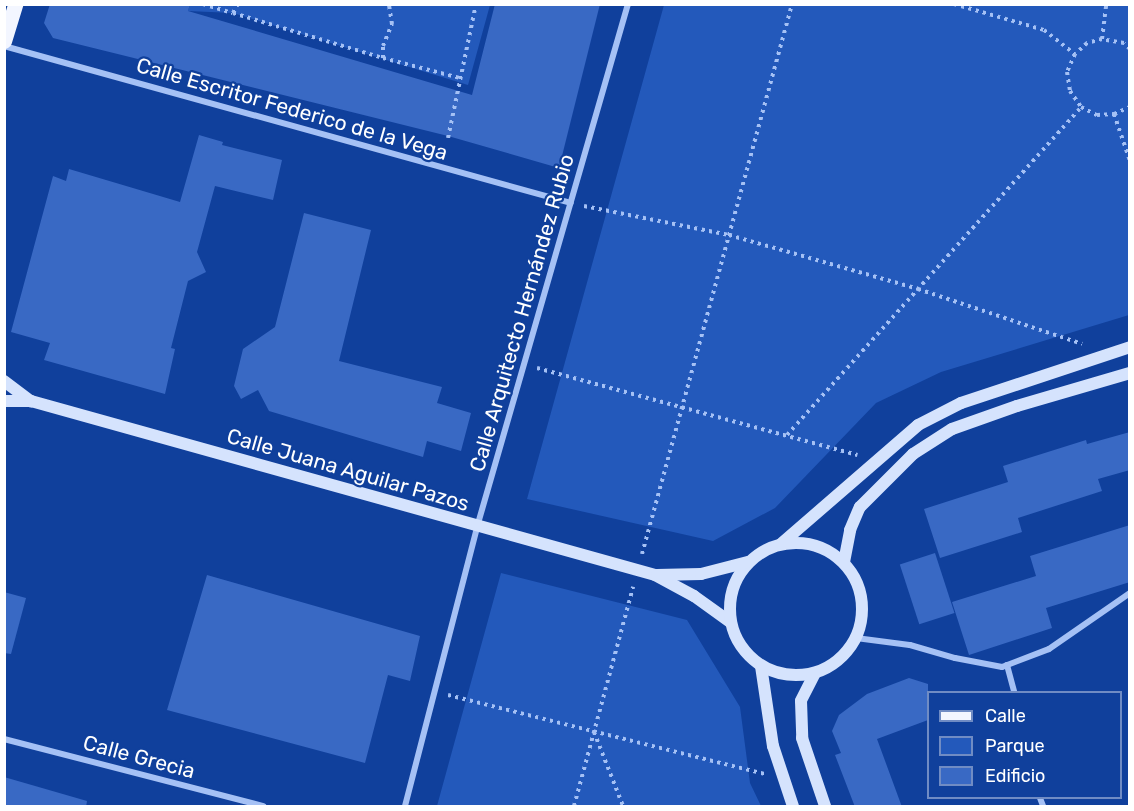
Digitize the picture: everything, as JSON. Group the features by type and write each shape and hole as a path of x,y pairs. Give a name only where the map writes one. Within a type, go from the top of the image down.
{"main road":[{"path":"4,41 15,4"}],"street":[{"name":"Calle Arquitecto Hernández Rubio","path":"405,807 477,527 628,4"},
{"name":"Calle Escritor Federico de la Vega","path":"4,46 571,203"},
{"path":"782,543 918,425 961,403 1130,347"},
{"path":"844,562 850,530 860,507 914,454 952,429 1017,406 1130,373"},
{"name":"Calle Juana Aguilar Pazos","path":"4,381 31,401"},
{"name":"Calle Juana Aguilar Pazos","path":"4,401 31,401 655,576 694,596 730,622"},
{"path":"804,542 826,549 844,562 856,579 862,598 862,619 856,638 839,660 815,673 796,676 778,674 761,666 741,647 730,622 729,600 735,579 748,562 763,550 782,543 804,542"},
{"name":"Calle Juana Aguilar Pazos","path":"655,576 700,574 748,562"},
{"path":"856,638 910,645 955,658 1002,667 1049,649 1130,594"},
{"path":"1007,665 1014,691"},
{"path":"761,666 773,746 782,778 794,807"},
{"path":"815,673 801,702 802,738 825,807"},
{"name":"Calle Grecia","path":"4,739 264,807"}],"path":[{"path":"203,4 383,58 460,78"},
{"path":"233,14 237,4"},
{"path":"383,58 383,46 392,24 389,4"},
{"path":"448,138 476,4"},
{"path":"574,807 792,4"},
{"path":"954,4 1044,30 1075,54"},
{"path":"1102,39 1106,4"},
{"path":"1130,49 1124,43 1102,39 1087,43 1075,54 1067,72 1070,91 1081,107 1097,115 1114,114 1130,107"},
{"path":"787,435 1081,107"},
{"path":"1114,114 1130,161"},
{"path":"571,203 729,235 918,289 1109,353"},
{"path":"525,365 875,460"},
{"path":"436,692 782,778"},
{"path":"594,732 623,807"}],"green space":[{"path":"190,4 490,5 468,85 233,13 188,11"},
{"path":"664,5 1129,5 1129,315 941,372 876,403 775,508 713,541 527,499"},
{"path":"501,573 687,620 740,707 750,783 761,806 437,806"}],"building":[{"path":"50,4 190,4 188,11 472,95 495,4 600,4 559,168 448,136 53,38 44,23"},
{"path":"199,135 223,142 222,145 282,160 273,200 215,186 197,252 206,272 188,281 171,348 175,349 165,394 44,360 50,343 11,332 53,176 66,181 69,169 180,202"},
{"path":"304,213 371,230 339,361 442,387 437,403 471,413 461,451 427,441 423,457 269,411 258,390 241,399 234,386 243,349 275,327"},
{"path":"1130,432 1130,470 1098,479 1102,491 1018,518 1022,532 940,558 924,509 1008,482 1003,466 1086,440 1087,444"},
{"path":"1130,525 1130,582 1046,608 1052,628 969,655 952,602 1036,576 1030,556"},
{"path":"935,553 954,613 919,624 900,564"},
{"path":"207,575 420,636 410,681 388,675 365,763 167,710"},
{"path":"4,592 26,598 11,654 4,653"},
{"path":"909,678 928,684 927,720 877,739 902,807 855,807 835,755 841,753 832,731 839,715 867,694"},
{"path":"4,777 87,801 86,807 4,807"}]}
